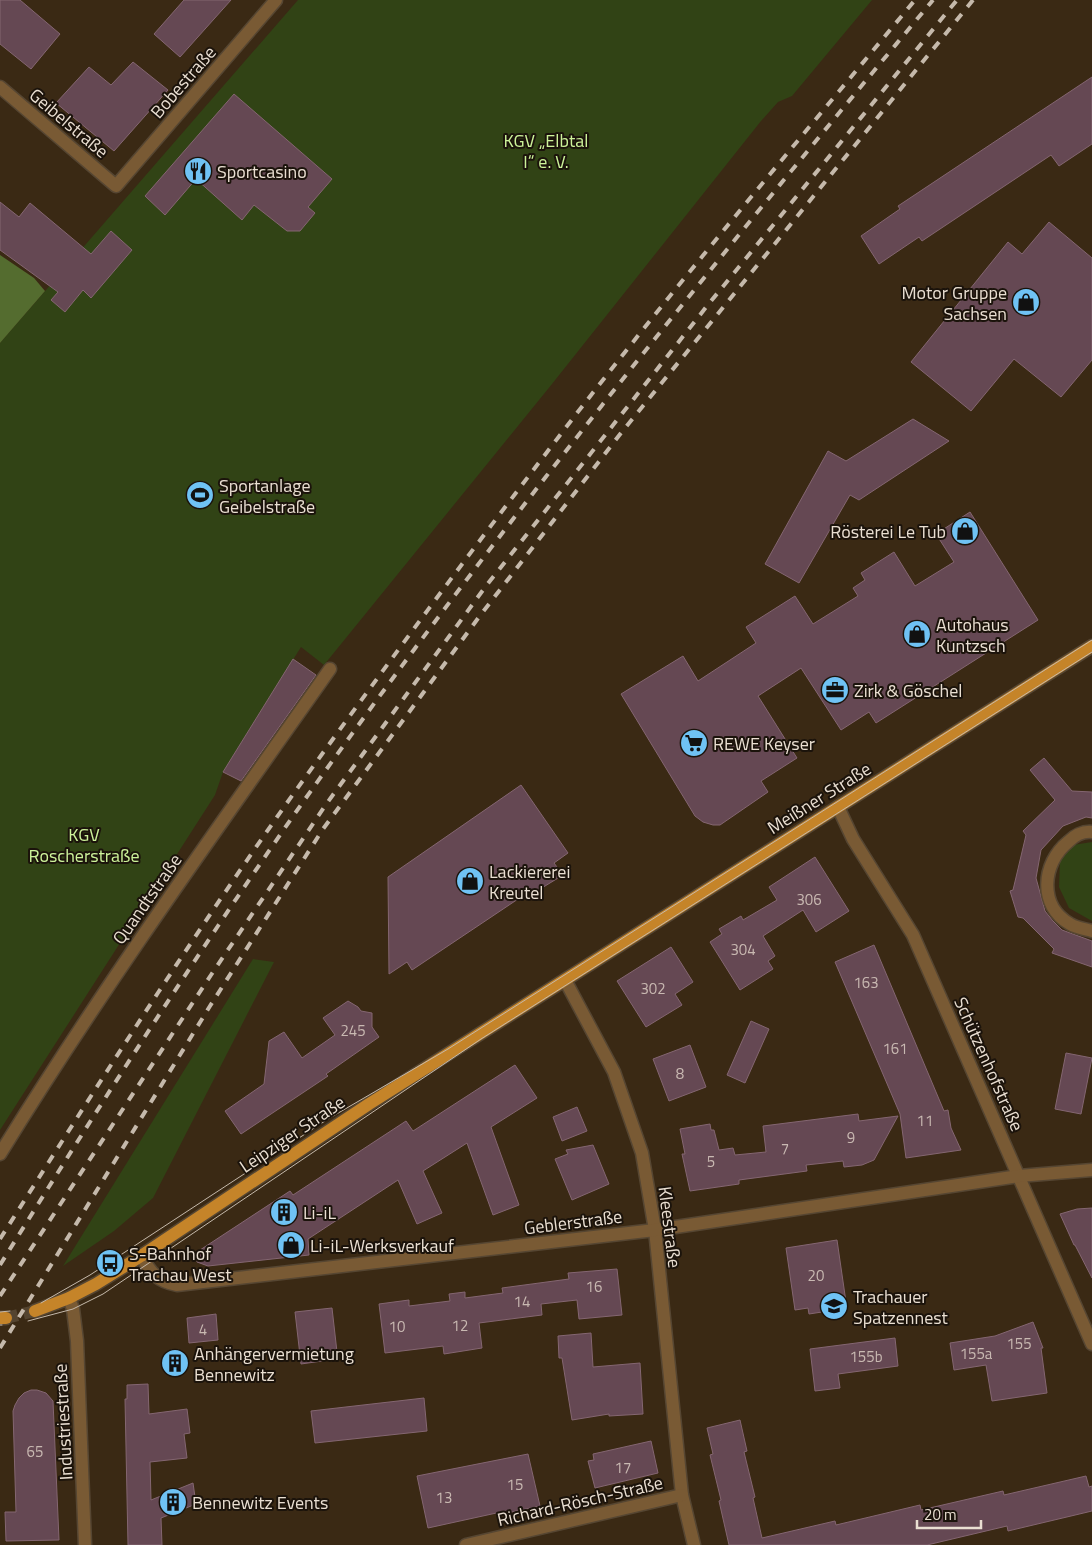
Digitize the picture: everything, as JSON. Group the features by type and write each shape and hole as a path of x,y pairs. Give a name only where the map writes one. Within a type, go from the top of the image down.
{"main road":[{"name":"Meißner Straße","path":"565,980 1092,646"},
{"name":"Leipziger Straße","path":"35,1311 69,1298 96,1284 369,1104 565,980"}],"street":[{"name":"Bobestraße","path":"116,186 276,0"},
{"name":"Geibelstraße","path":"0,87 116,186"},
{"name":"Quandtstraße","path":"0,1154 124,962 330,669"},
{"name":"Schützenhofstraße","path":"838,807 853,839 913,935 1092,1344"},
{"path":"1092,832 1074,836 1062,846 1051,863 1046,882 1048,898 1057,914 1070,924 1092,931"},
{"name":"Kleestraße","path":"565,980 614,1072 642,1153 654,1230 682,1496"},
{"name":"Geblerstraße","path":"140,1256 150,1271 163,1282 177,1285 654,1230 1019,1176 1092,1170"},
{"name":"Industriestraße","path":"69,1298 73,1309 77,1341 86,1545"},
{"name":"Richard-Rösch-Straße","path":"466,1545 682,1496 694,1545"}],"green space":[{"path":"298,0 872,0 792,96 778,102 761,121 552,384 324,665 301,647 223,772 215,795 0,1130 0,343"},
{"path":"0,255 34,278 45,291 0,343"},
{"path":"1092,842 1092,921 1069,908 1059,887 1060,861 1073,845"},
{"path":"253,959 274,962 153,1198 114,1231 63,1266"}],"building":[{"path":"0,0 20,0 60,34 31,69 0,44"},
{"path":"184,0 231,0 180,57 154,34"},
{"path":"133,62 168,90 114,151 56,103 89,67 111,85"},
{"path":"1092,77 1092,144 1059,166 1051,155 922,241 919,237 879,264 861,236 900,209 898,206"},
{"path":"234,94 332,179 308,207 315,213 300,231 287,231 254,205 242,220 196,179 165,215 145,196"},
{"path":"0,202 19,217 30,203 91,254 111,231 132,250 91,298 83,290 65,312 51,300 58,292 0,250"},
{"name":"Motor Gruppe Sachsen","path":"1049,222 1092,258 1092,360 1061,397 1014,359 971,411 911,362 1008,242 1022,254"},
{"path":"913,419 949,441 859,500 850,495 799,583 765,564 828,451 846,461"},
{"path":"970,512 1038,620 876,723 869,712 841,730 801,668 758,696 797,758 761,781 768,792 720,825 703,822 695,816 621,694 683,656 698,681 756,643 746,627 795,596 813,624 858,596 853,588 865,580 861,573 894,552 915,586 954,562 936,534"},
{"path":"293,659 316,675 241,781 223,772"},
{"path":"1044,758 1072,791 1092,792 1092,818 1086,817 1063,826 1041,850 1036,878 1045,911 1053,921 1062,930 1092,941 1092,967 1052,953 1054,949 1023,918 1018,917 1010,891 1013,890 1026,835 1023,831 1055,800 1030,770"},
{"name":"Lackiererei Kreutel","path":"521,785 568,853 554,863 563,875 532,894 530,891 412,970 407,962 389,974 388,877"},
{"path":"815,857 849,911 816,932 803,910 763,936 775,956 768,961 773,969 740,990 710,942 722,934 719,929 741,916 743,920 777,900 769,887"},
{"path":"874,945 944,1111 948,1110 951,1128 961,1150 906,1158 900,1114 835,962"},
{"path":"671,947 693,982 675,994 682,1005 646,1027 617,981"},
{"path":"348,1001 361,1011 372,1013 372,1027 379,1037 326,1074 328,1076 241,1134 225,1111 264,1084 269,1041 284,1032 302,1058 335,1035 323,1018"},
{"path":"751,1021 769,1029 745,1083 727,1075"},
{"path":"690,1045 706,1087 669,1101 653,1059"},
{"path":"1066,1053 1092,1058 1081,1114 1055,1109"},
{"path":"515,1065 537,1098 491,1127 519,1205 493,1215 467,1143 423,1171 442,1213 417,1224 398,1180 308,1239 309,1255 208,1266 197,1262 197,1252 290,1191 293,1195 406,1121 413,1131"},
{"path":"577,1107 587,1131 562,1141 553,1117"},
{"path":"858,1114 859,1121 898,1116 874,1160 862,1165 844,1167 843,1161 806,1165 807,1171 739,1180 739,1184 690,1191 682,1154 685,1154 680,1129 710,1124 711,1130 714,1130 719,1150 733,1148 735,1155 766,1152 763,1126"},
{"path":"593,1145 609,1184 572,1200 555,1159 568,1154 566,1150"},
{"path":"1092,1208 1092,1278 1060,1214 1077,1209"},
{"path":"837,1240 846,1302 834,1304 835,1310 809,1314 808,1308 795,1310 786,1248"},
{"path":"617,1269 622,1315 579,1319 577,1300 541,1304 542,1315 479,1323 482,1348 444,1354 443,1346 385,1353 379,1304 409,1300 409,1306 450,1301 449,1294 465,1292 465,1298 503,1293 502,1288 569,1279 568,1273"},
{"path":"332,1308 337,1352 321,1354 322,1361 301,1364 295,1312"},
{"path":"216,1314 218,1340 189,1343 187,1318"},
{"path":"1033,1322 1043,1348 1041,1348 1047,1393 992,1401 986,1365 954,1370 950,1343 995,1336"},
{"path":"591,1333 593,1367 640,1363 643,1414 609,1416 609,1414 572,1420 562,1358 559,1358 558,1336"},
{"path":"895,1338 898,1366 838,1374 840,1388 815,1391 810,1349"},
{"path":"148,1384 149,1414 187,1409 190,1433 184,1434 187,1458 150,1462 151,1500 193,1483 196,1504 161,1518 162,1545 128,1545 125,1399 127,1399 127,1385"},
{"path":"31,1390 46,1393 53,1401 59,1540 6,1541 5,1512 16,1512 13,1411 19,1398"},
{"path":"424,1398 427,1431 315,1443 311,1411"},
{"path":"740,1420 747,1451 744,1452 755,1497 753,1498 762,1538 835,1521 836,1525 920,1505 921,1510 1003,1491 1004,1495 1086,1476 1089,1487 1092,1486 1092,1511 1008,1531 1007,1526 927,1545 729,1545 710,1455 713,1454 707,1428"},
{"path":"651,1441 658,1473 595,1488 588,1461 594,1460 593,1454"},
{"path":"528,1454 540,1506 502,1514 501,1512 428,1528 417,1476"}],"tunnel":[{"path":"6,1318 35,1311"}],"tram line":[{"path":"41,1303 90,1275 328,1119 448,1049 1092,640"},
{"path":"28,1321 73,1309 103,1294 481,1039 1092,652"},
{"path":"0,1312 10,1311"}],"railway":[{"path":"0,1239 218,903 294,793 395,654 609,372 915,0"},
{"path":"0,1265 186,974 303,802 378,699 531,495 610,395 770,196 933,0"},
{"path":"0,1296 211,975 327,803 486,586 707,306 957,0"},
{"path":"0,1348 210,1006 323,829 479,617 621,433 973,0"}],"place":[{"name":"Sportcasino","path":"198,171"},
{"name":"Motor Gruppe Sachsen","path":"1026,302"},
{"name":"Sportanlage Geibelstraße","path":"200,495"},
{"name":"Rösterei Le Tub","path":"965,531"},
{"name":"Autohaus Kuntzsch","path":"917,634"},
{"name":"Zirk & Göschel","path":"835,690"},
{"name":"REWE Keyser","path":"694,743"},
{"name":"Lackiererei Kreutel","path":"470,881"},
{"name":"Li-iL","path":"284,1212"},
{"name":"Li-iL-Werksverkauf","path":"291,1245"},
{"name":"S-Bahnhof Trachau West","path":"110,1263"},
{"name":"Trachauer Spatzennest","path":"834,1306"},
{"name":"Anhängervermietung Bennewitz","path":"175,1363"},
{"name":"Bennewitz Events","path":"173,1502"}],"park label":[{"name":"KGV „Elbtal I“ e. V.","path":"546,150"},
{"name":"KGV Roscherstraße","path":"84,844"}]}
